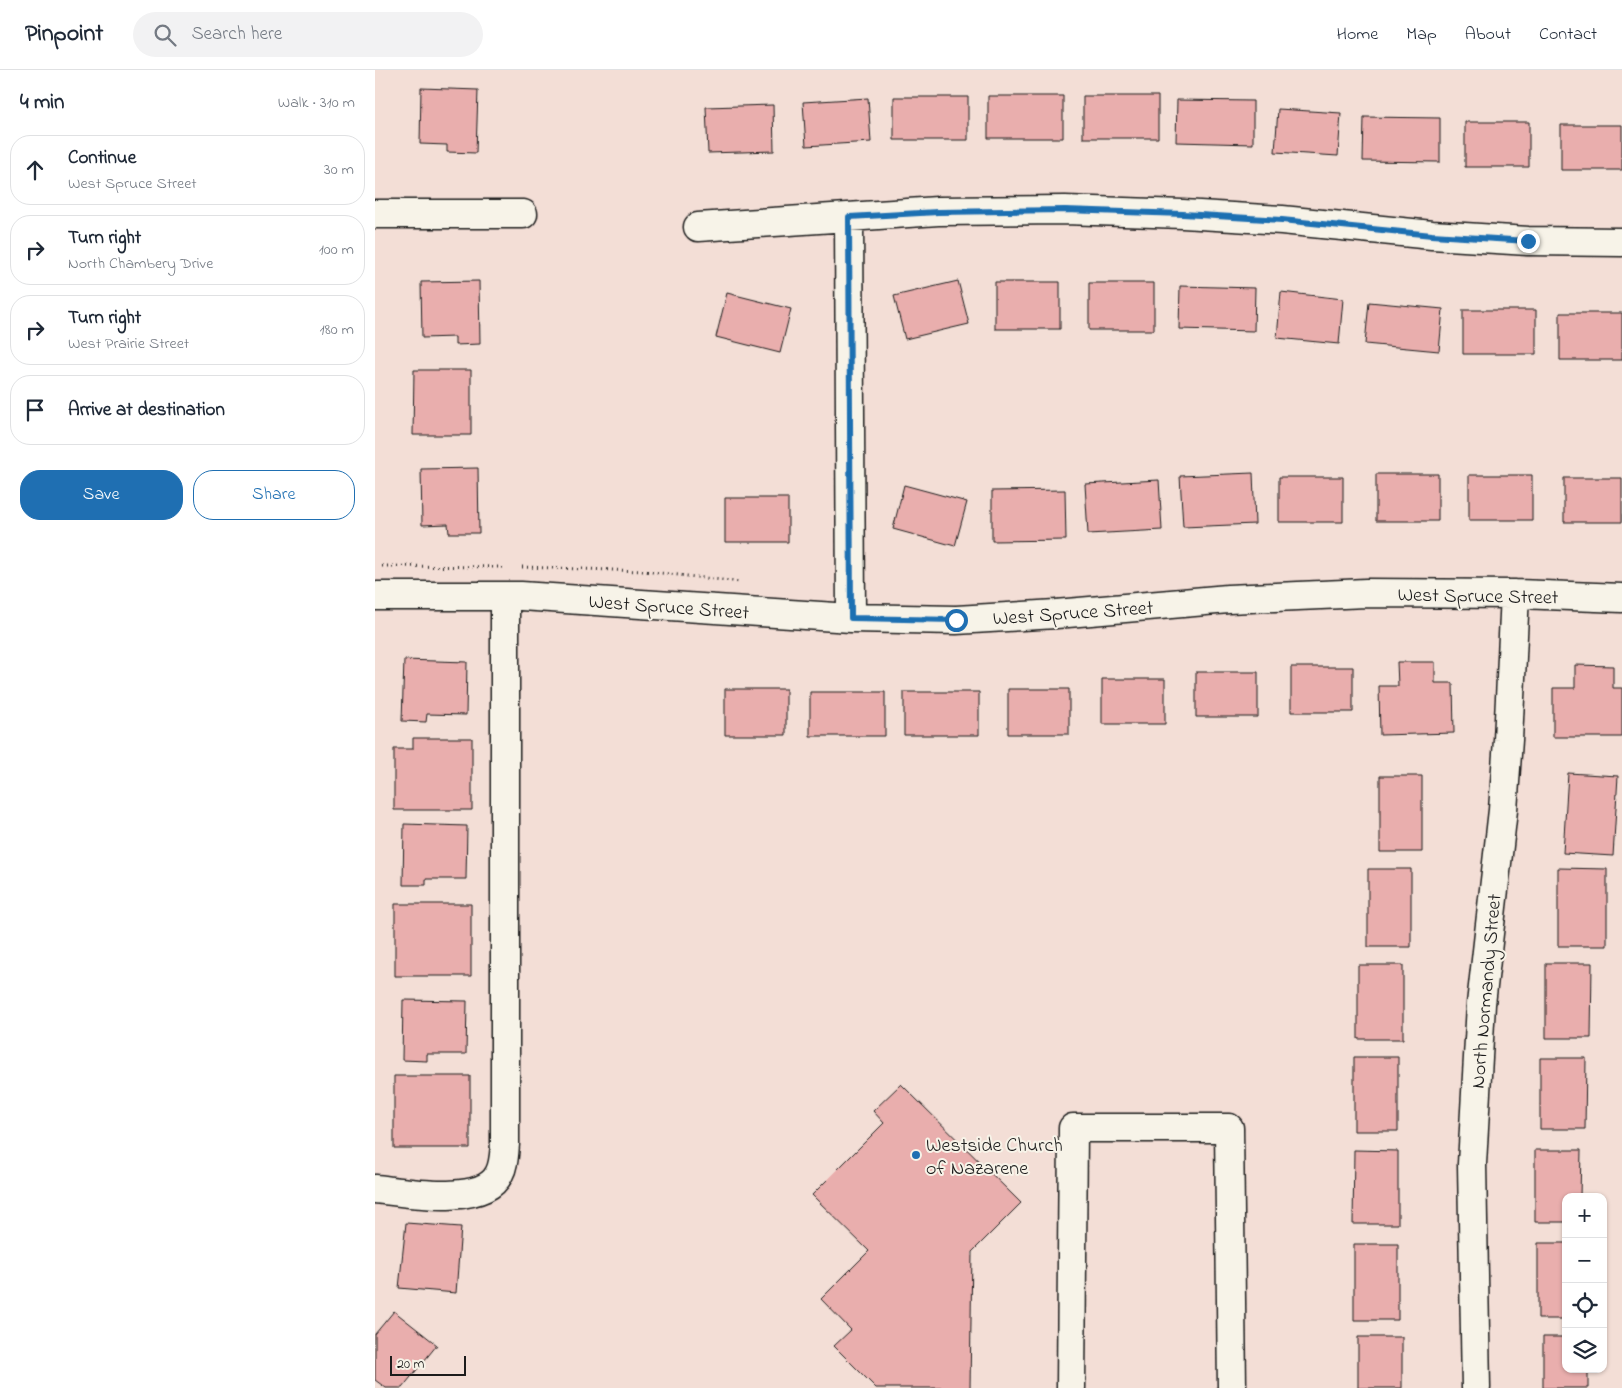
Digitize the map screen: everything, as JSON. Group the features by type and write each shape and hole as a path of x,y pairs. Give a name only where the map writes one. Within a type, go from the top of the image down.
{"street":[{"path":"697,227 938,212 1065,210 1282,220 1432,235 1518,240 1622,242"},
{"path":"375,214 523,214"},
{"path":"849,217 851,618"},
{"name":"West Spruce Street","path":"375,596 505,596 851,618 956,620 1056,614 1228,599 1366,593 1515,594 1622,598"},
{"name":"North Normandy Street","path":"1476,1388 1472,1164 1481,1004 1503,810 1515,594"},
{"path":"375,1189 454,1195 476,1192 490,1184 499,1175 503,1161 505,1144 505,596"},
{"path":"1071,1388 1073,1128 1229,1128 1231,1388"}],"building":[{"path":"421,88 478,90 476,153 447,152 447,145 420,144"},
{"path":"988,96 1063,96 1063,138 988,138"},
{"path":"1083,96 1158,96 1158,138 1083,138"},
{"path":"894,97 968,97 968,140 894,140"},
{"path":"868,98 871,142 806,146 803,102"},
{"path":"1177,100 1253,101 1253,144 1176,142"},
{"path":"773,105 774,151 708,153 706,107"},
{"path":"1278,109 1341,113 1338,156 1275,152"},
{"path":"1364,117 1440,118 1440,162 1363,161"},
{"path":"1465,122 1529,122 1529,167 1465,167"},
{"path":"1561,125 1622,125 1622,170 1561,170"},
{"path":"479,281 480,344 455,345 455,337 422,338 421,282"},
{"path":"958,281 969,324 905,339 894,296"},
{"path":"995,282 1060,282 1060,329 995,329"},
{"path":"1089,283 1154,283 1154,330 1089,330"},
{"path":"1180,286 1255,288 1254,331 1179,329"},
{"path":"1281,292 1343,299 1339,344 1277,338"},
{"path":"727,293 791,309 780,353 716,337"},
{"path":"1369,302 1443,309 1439,351 1365,344"},
{"path":"1463,310 1536,310 1536,354 1463,354"},
{"path":"1560,313 1622,313 1622,360 1560,360"},
{"path":"414,370 471,370 471,435 413,435"},
{"path":"478,468 479,533 449,533 448,524 422,525 421,469"},
{"path":"1253,473 1255,524 1183,527 1180,476"},
{"path":"1376,474 1438,474 1438,521 1376,521"},
{"path":"1469,475 1532,475 1532,520 1469,520"},
{"path":"1279,477 1343,477 1343,522 1279,522"},
{"path":"1564,478 1622,478 1622,522 1564,522"},
{"path":"1159,480 1162,530 1088,534 1085,484"},
{"path":"904,485 967,502 955,546 893,529"},
{"path":"1065,490 1066,540 992,541 992,491"},
{"path":"725,498 788,498 788,542 725,542"},
{"path":"404,660 467,662 466,715 427,714 426,722 402,721"},
{"path":"1397,662 1435,662 1435,683 1453,683 1454,733 1380,735 1379,686 1398,686"},
{"path":"1575,665 1613,666 1613,688 1622,688 1622,737 1553,737 1553,688 1575,688"},
{"path":"1291,667 1353,667 1353,712 1291,712"},
{"path":"1196,672 1258,672 1258,717 1196,717"},
{"path":"1102,679 1165,679 1165,724 1102,724"},
{"path":"725,689 786,689 786,735 725,735"},
{"path":"1008,689 1069,689 1069,734 1008,734"},
{"path":"810,692 885,692 885,736 810,736"},
{"path":"904,692 979,692 979,735 904,735"},
{"path":"413,738 472,738 472,810 394,810 394,749 413,749"},
{"path":"1568,773 1618,776 1613,856 1563,853"},
{"path":"1380,776 1422,776 1422,852 1380,852"},
{"path":"404,824 467,826 466,879 426,879 426,885 403,885"},
{"path":"1558,868 1607,869 1607,946 1558,946"},
{"path":"1368,869 1411,869 1411,947 1368,947"},
{"path":"395,904 471,904 471,976 395,976"},
{"path":"1546,963 1592,963 1591,1038 1546,1038"},
{"path":"1358,965 1403,965 1403,1039 1358,1039"},
{"path":"403,1000 467,1001 466,1054 427,1054 427,1061 402,1060"},
{"path":"1354,1057 1398,1057 1398,1131 1354,1131"},
{"path":"1540,1058 1586,1058 1585,1129 1540,1129"},
{"path":"394,1076 470,1076 470,1148 394,1148"},
{"path":"901,1084 1021,1203 972,1252 970,1388 876,1388 834,1346 851,1330 821,1299 869,1251 812,1195 884,1123 873,1111"},
{"path":"1354,1150 1398,1151 1398,1224 1353,1224"},
{"path":"1535,1150 1581,1150 1580,1193 1562,1193 1562,1222 1535,1222"},
{"path":"406,1223 461,1227 456,1293 399,1288"},
{"path":"1538,1243 1562,1243 1562,1319 1538,1319"},
{"path":"1354,1244 1398,1244 1398,1320 1354,1320"},
{"path":"394,1311 437,1345 402,1388 386,1388 375,1380 375,1334"},
{"path":"1358,1337 1402,1337 1402,1388 1358,1388"},
{"path":"1543,1337 1562,1337 1562,1373 1588,1373 1588,1388 1543,1388"}],"place":[{"name":"Westside Church of Nazarene","path":"916,1155"}],"route":[{"path":"956,620 851,618 849,217 938,212 1065,210 1183,214 1282,220 1432,235 1528,241"}]}
